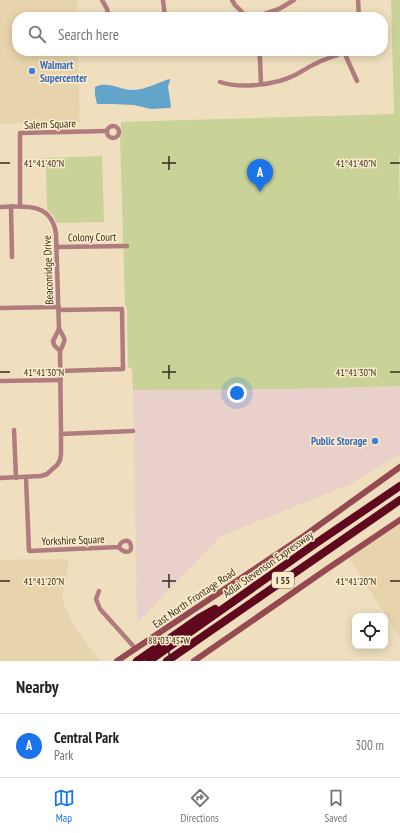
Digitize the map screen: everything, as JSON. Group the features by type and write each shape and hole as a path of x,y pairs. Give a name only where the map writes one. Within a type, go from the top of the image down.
{"highway":[{"name":"Adlai Stevenson Expressway","path":"149,661 400,486"},
{"name":"Adlai Stevenson Expressway","path":"167,661 400,500"},
{"path":"137,661 199,618 256,587"}],"street":[{"path":"102,0 108,12"},
{"path":"163,0 164,12"},
{"path":"232,0 242,12"},
{"path":"270,12 279,9 294,0"},
{"path":"358,0 358,12"},
{"path":"260,56 261,84"},
{"path":"220,82 233,85 261,84 278,81 295,76 317,63 335,56"},
{"path":"347,56 357,81"},
{"name":"Salem Square","path":"20,206 20,133 107,131"},
{"path":"11,206 12,257"},
{"name":"Beaconridge Drive","path":"0,207 20,206 36,208 51,218 56,228 59,329 53,341 54,345 60,351"},
{"name":"Colony Court","path":"57,247 127,246"},
{"path":"0,308 122,309 123,369 60,371"},
{"name":"Beaconridge Drive","path":"0,478 26,478 41,476 48,474 57,465 61,454 62,434 60,351 65,341 59,329"},
{"path":"0,381 61,380"},
{"path":"14,430 16,478"},
{"path":"62,434 133,431"},
{"name":"East North Frontage Road","path":"117,661 298,540 400,468"},
{"name":"Yorkshire Square","path":"26,478 29,550 119,547"},
{"path":"194,661 400,520"},
{"path":"99,591 96,599 100,609 136,649"}],"shaded area":[{"path":"0,0 79,0 77,12 12,12 12,56 78,56 80,122 0,124"},
{"path":"400,386 400,454 351,484 221,536 137,623 133,390 292,389"},
{"path":"400,523 400,637 388,619 388,613 384,613 348,557"},
{"path":"69,559 62,599 73,625 100,661 0,661 0,560"}],"green space":[{"path":"391,0 400,0 400,386 292,389 133,390 132,371 131,368 128,367 127,309 125,304 120,136 121,122 394,114"},
{"path":"102,156 104,222 57,223 53,215 47,209 46,168 43,168 43,158"}],"water":[{"path":"169,79 168,87 170,108 151,109 134,105 97,104 95,87 99,85 108,85 135,90"}],"place":[{"name":"Walmart Supercenter","path":"32,71"},
{"name":"Central Park","path":"260,192"},
{"name":"Public Storage","path":"375,441"}]}
